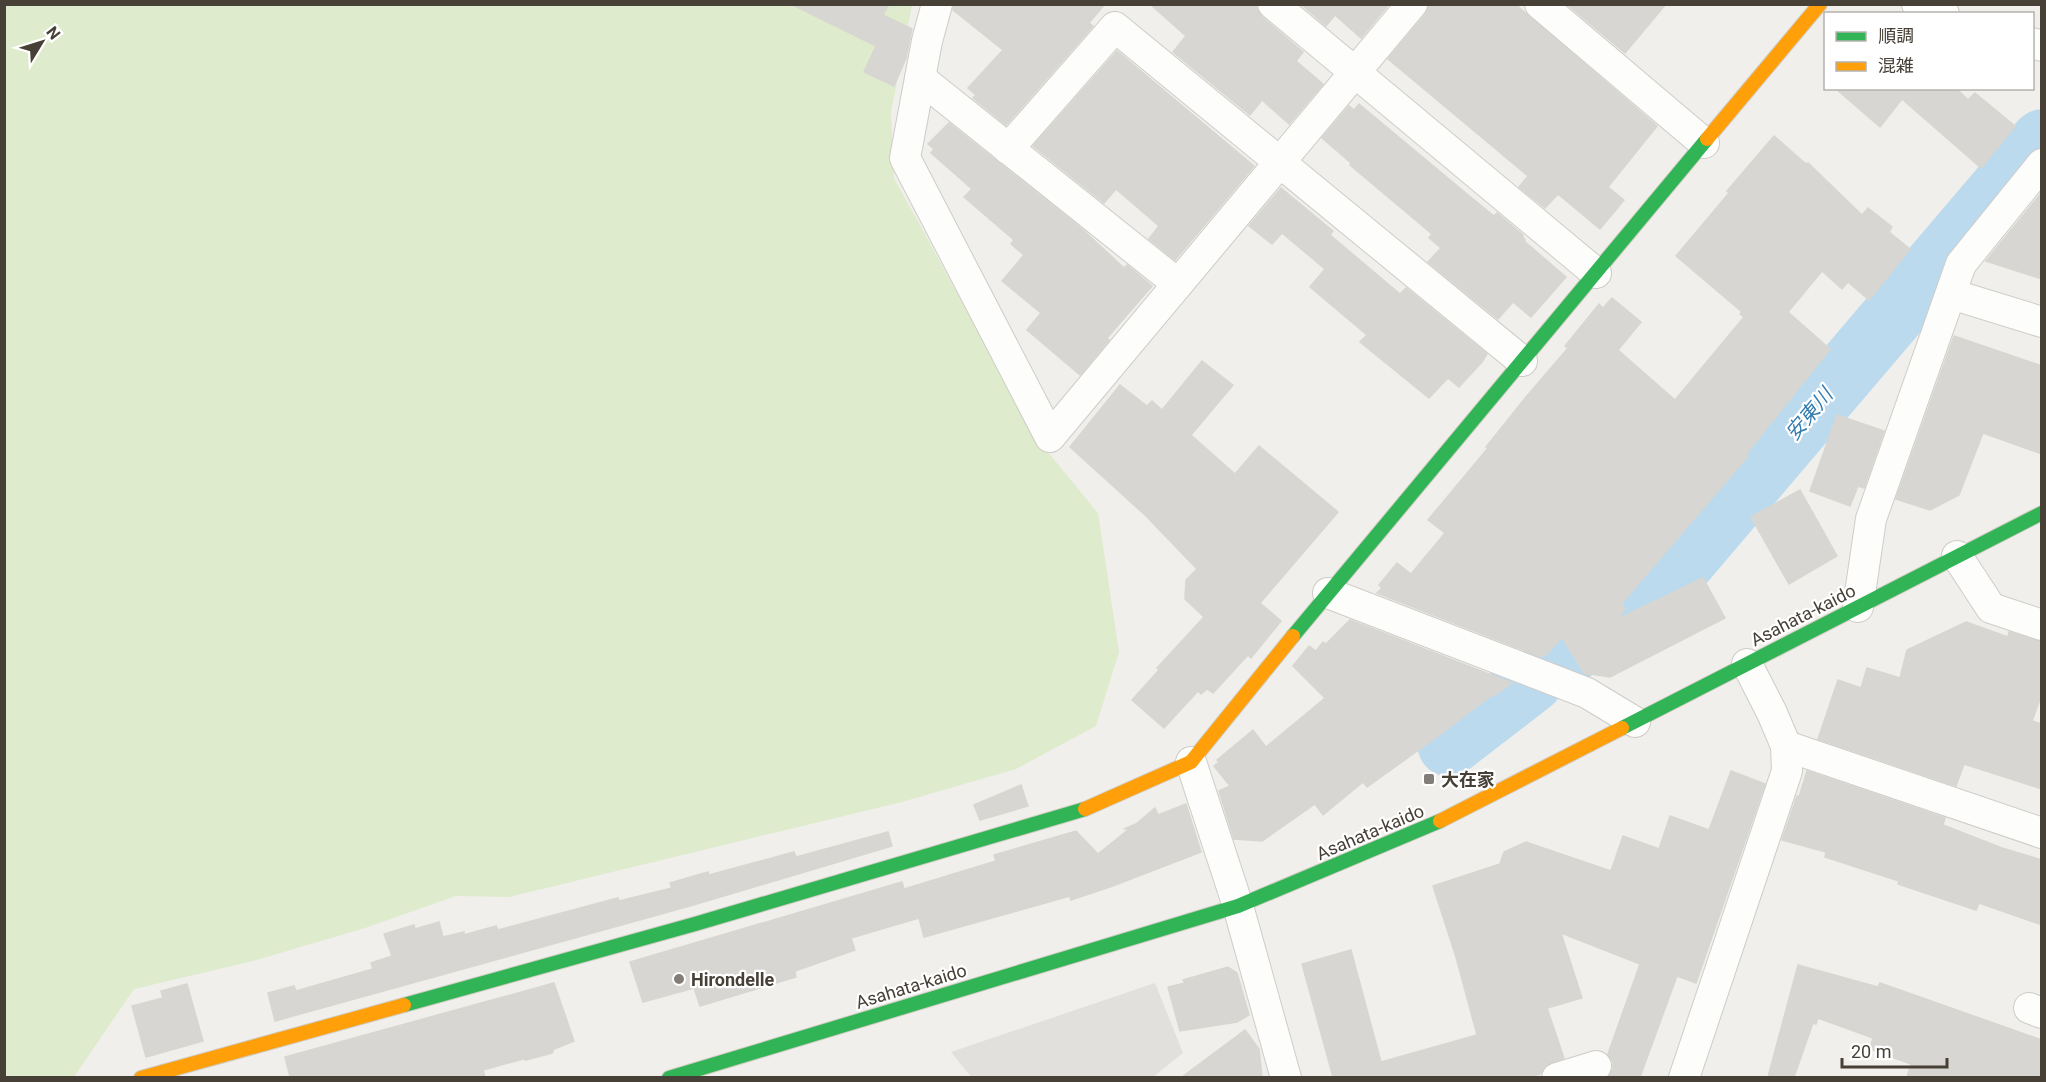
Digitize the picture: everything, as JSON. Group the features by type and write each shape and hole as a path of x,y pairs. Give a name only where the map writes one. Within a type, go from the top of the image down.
{"street":[{"path":"938,4 927,40 906,158 1050,436 1412,4"},
{"path":"1274,4 1596,273"},
{"path":"1539,4 1704,143"},
{"path":"141,1077 695,924 1093,806 1191,762 1328,593 1820,4"},
{"path":"1917,4 1939,12"},
{"path":"1008,148 1114,27 1281,161 1522,361"},
{"path":"920,78 1178,284"},
{"path":"1858,607 1871,519 1961,264 2042,164"},
{"path":"1951,294 2042,322"},
{"name":"Asahata-kaido","path":"669,1077 1238,906 1442,820 2042,513"},
{"path":"1957,556 1991,608 2042,625"},
{"path":"1328,593 1587,693 1635,722"},
{"path":"1684,1077 1787,771 1786,746 1747,664"},
{"path":"1786,746 2042,833"},
{"path":"1191,762 1238,906 1286,1077"},
{"path":"1557,1077 1596,1066"}],"green space":[{"path":"5,5 912,5 891,112 894,178 1037,439 1098,513 1119,652 1096,726 1016,769 902,802 509,897 456,896 365,928 253,961 134,989 74,1077 5,1078"}],"shaded area":[{"path":"1155,983 1183,1053 1153,1077 971,1077 951,1052"}],"building":[{"path":"791,4 889,4 883,15 912,29 906,58 894,86 864,72 876,46"},
{"path":"954,4 1105,4 1089,23 1093,26 1006,125 973,98 976,95 968,88 1003,50 953,10"},
{"path":"1150,4 1256,4 1262,17 1303,52 1296,61 1323,84 1289,124 1262,100 1250,115 1173,52 1186,36"},
{"path":"1301,4 1389,4 1361,38 1335,15 1326,26"},
{"path":"1429,4 1515,4 1657,126 1608,187 1624,200 1600,229 1558,194 1545,208 1519,187 1528,176 1388,59 1425,15"},
{"path":"1571,4 1666,4 1625,53 1569,6"},
{"path":"1117,51 1254,166 1175,260 1149,239 1159,226 1116,189 1104,203 1033,146"},
{"path":"1837,90 1958,90 1968,100 1975,93 2015,126 1981,168 1902,99 1880,127"},
{"path":"1359,104 1494,216 1497,213 1523,235 1524,241 1566,277 1531,317 1513,302 1498,319 1428,262 1441,248 1429,238 1432,234 1350,165 1351,163 1322,138 1349,106 1354,110"},
{"path":"949,123 1082,229 1124,268 1127,265 1152,286 1107,338 1109,340 1080,375 1027,330 1041,313 1002,281 1024,255 1011,244 1014,240 964,197 972,189 931,153 934,149 928,144"},
{"path":"1774,136 1806,164 1808,163 1862,215 1868,208 1892,227 1889,232 1910,249 1869,300 1848,282 1842,289 1822,271 1788,312 1830,349 1746,454 1748,456 1621,604 1625,609 1616,620 1703,578 1725,618 1610,677 1584,673 1562,637 1546,655 1541,657 1377,593 1382,588 1379,585 1397,563 1411,574 1445,533 1428,520 1568,348 1565,346 1599,304 1603,308 1612,298 1641,322 1618,350 1675,400 1744,317 1740,314 1742,312 1676,256"},
{"path":"1281,188 1333,231 1330,235 1400,294 1406,288 1487,354 1459,387 1448,378 1429,398 1360,342 1367,335 1310,287 1325,269 1282,233 1272,244 1249,226"},
{"path":"2042,192 2042,279 1986,261"},
{"path":"1954,336 2042,366 2042,454 1983,433 1959,495 1930,510 1896,499"},
{"path":"1202,361 1233,385 1191,435 1235,474 1259,446 1338,512 1260,603 1281,621 1251,658 1248,655 1213,693 1207,689 1201,694 1198,691 1164,728 1132,700 1159,670 1157,668 1204,617 1185,599 1186,580 1197,569 1145,515 1070,447 1120,385 1147,406 1152,401 1162,410"},
{"path":"1837,415 1884,431 1864,488 1858,486 1850,506 1810,491"},
{"path":"1800,490 1837,556 1789,584 1751,517"},
{"path":"1350,620 1512,683 1492,695 1367,787 1363,782 1323,815 1315,804 1262,841 1234,839 1219,791 1230,786 1214,766 1219,762 1217,760 1253,730 1266,747 1325,698 1293,666 1309,646 1316,651 1323,642 1326,644"},
{"path":"1966,622 2008,637 2009,632 2042,642 2042,694 2032,721 2042,724 2042,789 1964,764 1956,786 1818,739 1838,680 1861,688 1867,668 1900,678 1907,650"},
{"path":"1731,771 1765,784 1696,983 1677,976 1640,1077 1609,1077 1613,1069 1613,1062 1608,1054 1640,964 1561,933 1582,998 1547,1008 1564,1058 1545,1066 1540,1074 1529,1077 1333,1077 1302,964 1351,950 1381,1062 1477,1035 1456,957 1433,886 1500,864 1504,852 1526,842 1611,871 1623,836 1659,849 1670,816 1709,830"},
{"path":"1807,771 1945,818 1943,825 2002,848 2042,860 2042,925 1979,903 1976,910 1898,884 1899,881 1825,857 1826,852 1782,840"},
{"path":"1021,785 1028,806 980,820 974,805"},
{"path":"1186,804 1201,852 1071,900 1070,896 924,937 919,918 851,938 855,950 795,971 796,977 700,1006 694,988 643,1002 630,962 902,882 904,889 996,861 994,855 1076,831 1098,854 1129,829 1124,829 1136,824 1155,808 1158,815"},
{"path":"888,832 892,846 690,906 275,1021 268,993 294,986 296,991 373,969 371,963 392,956 384,934 414,925 415,929 439,922 443,937 464,932 464,935 496,926 498,930 618,898 619,901 672,888 670,883 708,872 709,875 794,852 796,857"},
{"path":"1798,965 1878,987 1880,983 2042,1040 2042,1077 1907,1077 1911,1064 1870,1049 1873,1038 1818,1018 1816,1024 1813,1023 1794,1077 1768,1077"},
{"path":"1228,967 1237,973 1249,1015 1237,1022 1180,1031 1168,987 1185,983 1183,980"},
{"path":"554,983 574,1041 554,1049 552,1053 483,1070 485,1077 290,1077 285,1057"},
{"path":"187,984 203,1041 146,1057 132,1006 163,998 161,991"},
{"path":"1245,1030 1259,1049 1262,1077 1182,1077"}],"waterway":[{"name":"安東川","path":"1556,663 1673,574 2042,141"},
{"name":"安東川","path":"1449,745 1532,681"}],"traffic: fast":[{"path":"1293,636 1707,139"},
{"path":"1622,728 2042,513"},
{"path":"404,1005 695,924 1085,809"},
{"path":"669,1078 1238,906 1440,821"}],"traffic: slow":[{"path":"1707,139 1820,4"},
{"path":"1085,809 1191,762 1293,636"},
{"path":"1440,821 1622,728"},
{"path":"141,1078 404,1005"}],"place":[{"name":"大在家","path":"1429,779"},
{"name":"Hirondelle","path":"679,979"}]}
